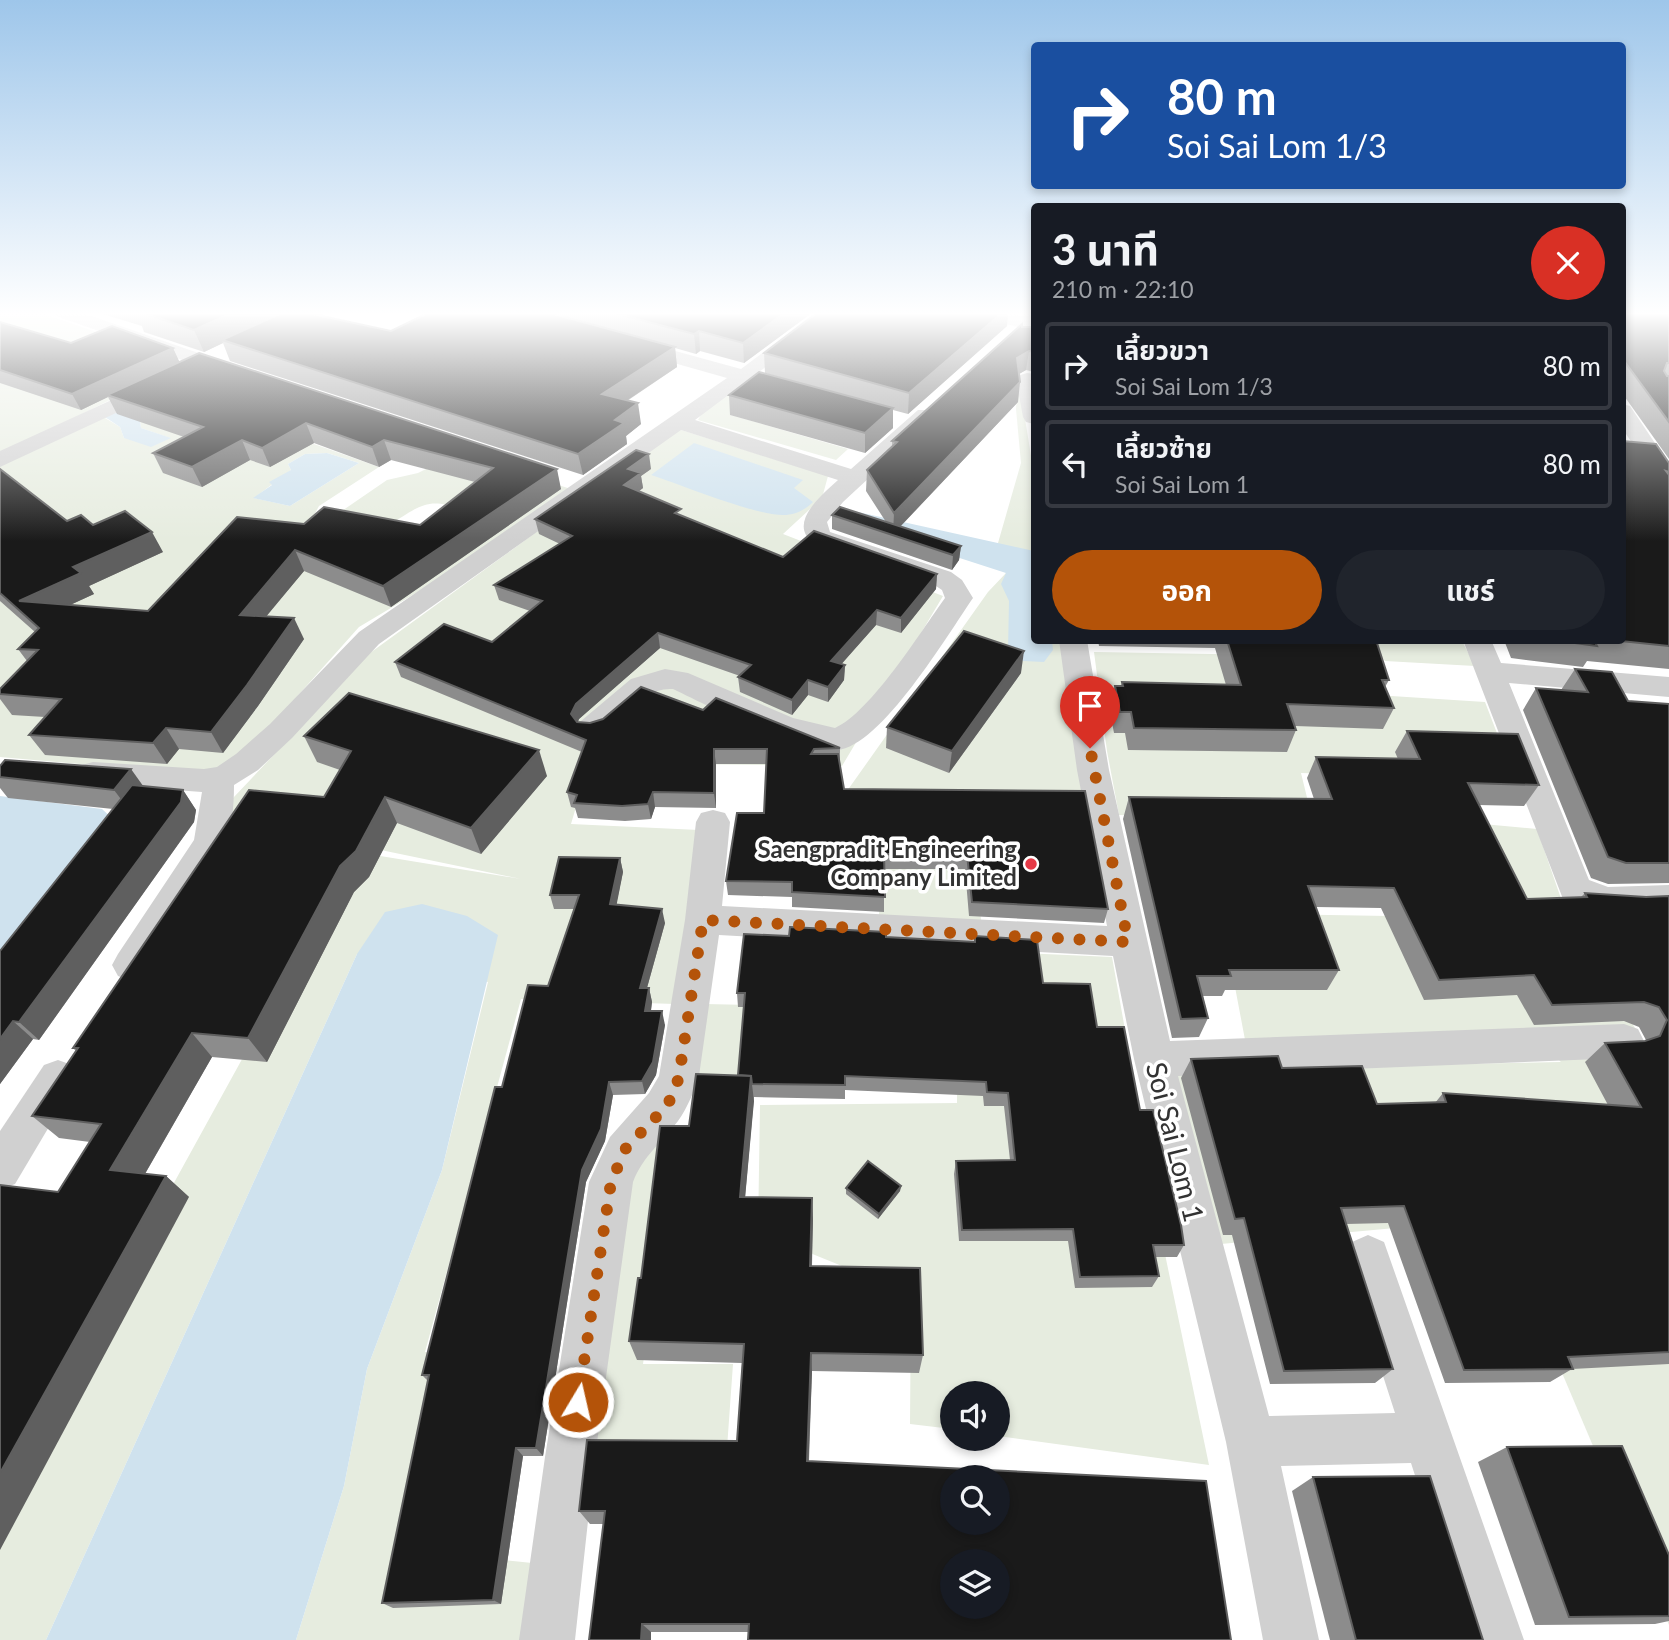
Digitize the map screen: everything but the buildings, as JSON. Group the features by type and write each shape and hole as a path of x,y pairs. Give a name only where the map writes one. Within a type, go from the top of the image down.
{"street":[{"path":"0,460 150,389"},
{"path":"65,771 204,781 218,778 247,762 281,731 369,638 571,482 735,389"},
{"path":"592,728 646,680 663,677 678,680 814,737 840,739 855,732 888,696 959,598 953,586 942,578 821,537 815,532 815,521 834,497 942,400"},
{"path":"1626,417 1669,481"},
{"path":"888,418 914,425"},
{"path":"677,422 855,478"},
{"path":"1626,458 1656,461"},
{"name":"Soi Sai Lom 1","path":"1074,644 1093,770 1128,942 1154,1059 1251,1442 1291,1640"},
{"path":"1479,644 1575,889 1585,897 1603,901 1669,899"},
{"path":"1490,672 1669,687"},
{"path":"112,994 210,842 218,803 218,778"},
{"path":"547,1640 570,1457 611,1182 626,1148 664,1109 674,1094 703,920 713,821"},
{"path":"703,920 1128,942"},
{"path":"1154,1059 1624,1041"},
{"path":"0,1169 75,1053"},
{"path":"1368,1258 1496,1640"},
{"path":"1251,1442 1427,1437"}],"shaded area":[{"path":"0,389 133,389 0,455"},
{"path":"156,389 232,389 297,438 379,467 319,506 306,530 424,543 460,509 440,504 424,505 392,523 336,515 387,480 418,473 458,453 571,489 478,556 359,627 252,747 226,770 182,773 0,757 0,464","holes":["105,418 140,421 141,428 170,438 124,438 120,427","327,453 359,463 290,506 254,498 291,470 288,464 305,454"]},
{"path":"732,389 746,389 759,393 731,415 848,449 836,460 698,420 703,411"},
{"path":"1017,389 1020,389 1031,456 1031,644 1062,644 1088,802 847,791 988,592 1006,573 998,543 1021,463 1016,409"},
{"path":"678,429 828,476 822,498 783,534 943,596 842,766 589,763 571,824 699,830 675,1004 521,999 425,1352 572,1378 559,1417 464,1432 425,1552 542,1564 533,1640 296,1640 344,1486 367,1369 442,1170 488,982 357,954 46,1640 0,1640 0,1499 356,852 521,879 216,816 370,653"},
{"path":"1376,644 1464,644 1475,666 1385,661 1377,651"},
{"path":"1094,652 1274,655 1360,694 1485,702 1515,780 1301,773 1313,822 1119,815 1107,751"},
{"path":"1354,812 1537,829 1567,916 1669,1084 1669,1203 1221,1244 1175,1069 1561,1062 1530,1033 1246,1045 1221,913 1388,916"},
{"path":"881,850 977,853 981,921 879,917"},
{"path":"957,950 1112,957 1166,1259 1209,1465 1010,1438 1010,1381 940,1381 940,1428 910,1424 911,1294 758,1232 760,1105 957,1103"},
{"path":"704,1004 836,1007 834,1098 692,1096"},
{"path":"658,1140 672,1156 643,1364 733,1364 727,1448 590,1441 633,1167"},
{"path":"1669,1306 1669,1625 1540,1321"}],"water":[{"path":"126,405 140,421 141,428 171,438 151,447 124,438 120,427 105,417"},
{"path":"694,443 803,480 794,488 813,502 796,513 770,514 651,475"},
{"path":"327,453 359,463 290,506 253,498 272,485 269,482 291,470 288,464 305,454"},
{"path":"849,510 1031,550 1031,644 1052,644 1053,650 1044,662 1023,661 1008,650 1009,601 1001,584 1006,573 839,519"},
{"path":"0,796 102,809 115,821 0,974"},
{"path":"422,904 467,916 498,935 442,1170 367,1369 344,1486 296,1640 46,1640 357,954 385,912"}],"place":[{"name":"Saengpradit Engineering Company Limited","path":"1031,864"}],"route":[{"path":"578,1402 611,1182 626,1148 664,1109 674,1094 703,920 1128,942 1090,748"}]}
